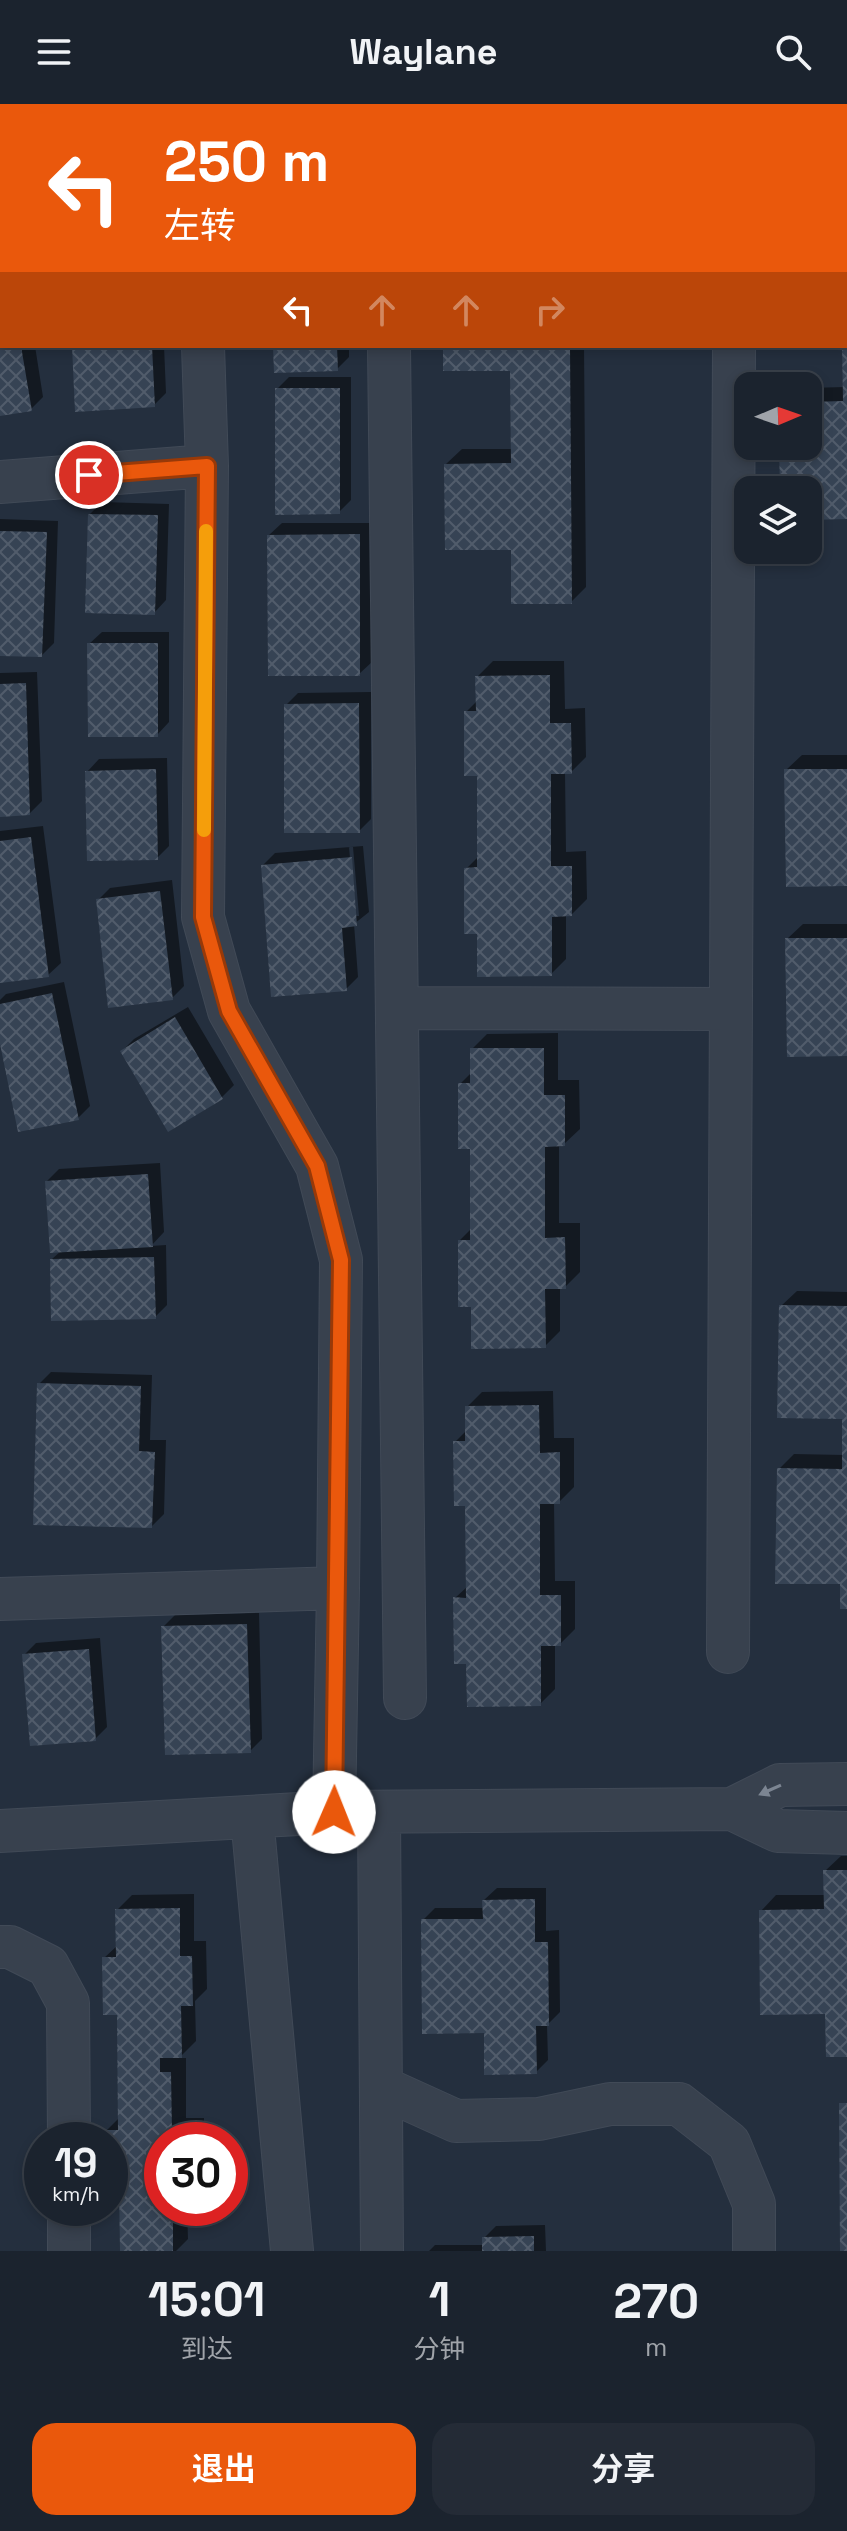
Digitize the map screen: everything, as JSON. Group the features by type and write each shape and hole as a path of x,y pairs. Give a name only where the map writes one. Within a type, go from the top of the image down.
{"street":[{"path":"203,348 207,466 203,917 229,1011 317,1166 341,1260 334,1812"},
{"path":"389,348 405,1698"},
{"path":"728,1652 734,348"},
{"path":"0,482 207,466"},
{"path":"397,1008 731,1009"},
{"path":"0,1599 338,1588"},
{"path":"732,1809 780,1785 847,1784"},
{"path":"0,1831 334,1812 732,1809 778,1831 847,1833"},
{"path":"379,1812 382,2251"},
{"path":"252,1817 292,2251"},
{"path":"0,1947 10,1947 48,1966 68,2003 69,2122"},
{"path":"381,2087 456,2121 539,2119 610,2104 679,2104 729,2143 754,2204 754,2251"},
{"path":"69,2226 69,2251"}],"building":[{"path":"0,348 21,348 32,411 0,416"},
{"path":"72,348 152,348 155,407 75,412"},
{"path":"273,348 337,348 338,371 274,373"},
{"path":"443,348 570,348 572,604 511,604 511,550 445,550 444,464 511,463 510,371 443,371"},
{"path":"842,348 847,348 847,519 822,520 822,476 780,476 779,460 822,460 822,402 843,401"},
{"path":"275,388 340,388 340,514 275,515"},
{"path":"88,514 158,515 155,615 85,613"},
{"path":"0,531 47,532 42,657 0,656"},
{"path":"360,534 360,676 268,676 267,535"},
{"path":"87,643 158,643 158,737 88,737"},
{"path":"550,675 550,723 571,723 572,774 551,774 551,866 572,866 572,916 552,917 552,976 477,977 477,934 464,934 464,868 477,867 477,776 464,776 464,711 476,711 475,676"},
{"path":"26,683 30,815 0,817 0,684"},
{"path":"359,703 360,833 284,833 284,704"},
{"path":"156,769 158,860 87,861 85,771"},
{"path":"784,769 847,769 847,886 786,887"},
{"path":"31,837 49,977 0,983 0,841"},
{"path":"352,857 357,926 342,928 347,991 271,997 261,865"},
{"path":"160,891 173,1000 108,1008 96,899"},
{"path":"785,938 847,938 847,1056 787,1057"},
{"path":"52,993 79,1120 18,1132 0,1044 0,1004"},
{"path":"175,1017 223,1099 168,1132 120,1051"},
{"path":"470,1048 544,1048 544,1095 565,1095 565,1146 545,1147 545,1238 565,1237 566,1289 545,1289 546,1348 471,1349 471,1307 458,1307 458,1240 470,1240 470,1149 458,1149 458,1083 470,1083"},
{"path":"148,1174 153,1247 50,1253 45,1181"},
{"path":"154,1257 156,1319 51,1321 50,1259"},
{"path":"779,1305 847,1306 847,1609 840,1609 840,1584 775,1584 777,1468 842,1469 842,1419 777,1418"},
{"path":"37,1383 141,1386 139,1451 155,1452 152,1528 33,1525"},
{"path":"539,1405 540,1453 560,1452 560,1504 540,1504 540,1595 561,1595 561,1646 541,1646 541,1706 467,1707 466,1664 454,1664 453,1597 466,1598 465,1506 454,1506 453,1441 465,1441 465,1406"},
{"path":"247,1624 251,1753 165,1755 161,1626"},
{"path":"89,1649 96,1741 30,1746 22,1654"},
{"path":"823,1870 847,1870 847,2057 826,2057 825,2014 760,2015 759,1910 824,1909"},
{"path":"535,1899 535,1942 548,1942 549,2026 536,2026 537,2074 484,2075 484,2033 422,2034 421,1919 483,1919 482,1900"},
{"path":"180,1908 180,1956 192,1956 193,2006 181,2006 182,2058 160,2058 160,2072 171,2072 172,2122 144,2122 144,2226 173,2226 173,2251 120,2251 120,2226 128,2226 128,2122 118,2122 117,2015 103,2015 102,1957 116,1957 115,1909"},
{"path":"839,2103 847,2103 847,2251 840,2251"},
{"path":"534,2236 534,2251 482,2251 482,2237"}],"slow traffic":[{"path":"204,830 206,531"}],"route":[{"path":"89,475 207,466 203,917 229,1011 317,1166 341,1260 334,1812"}]}
